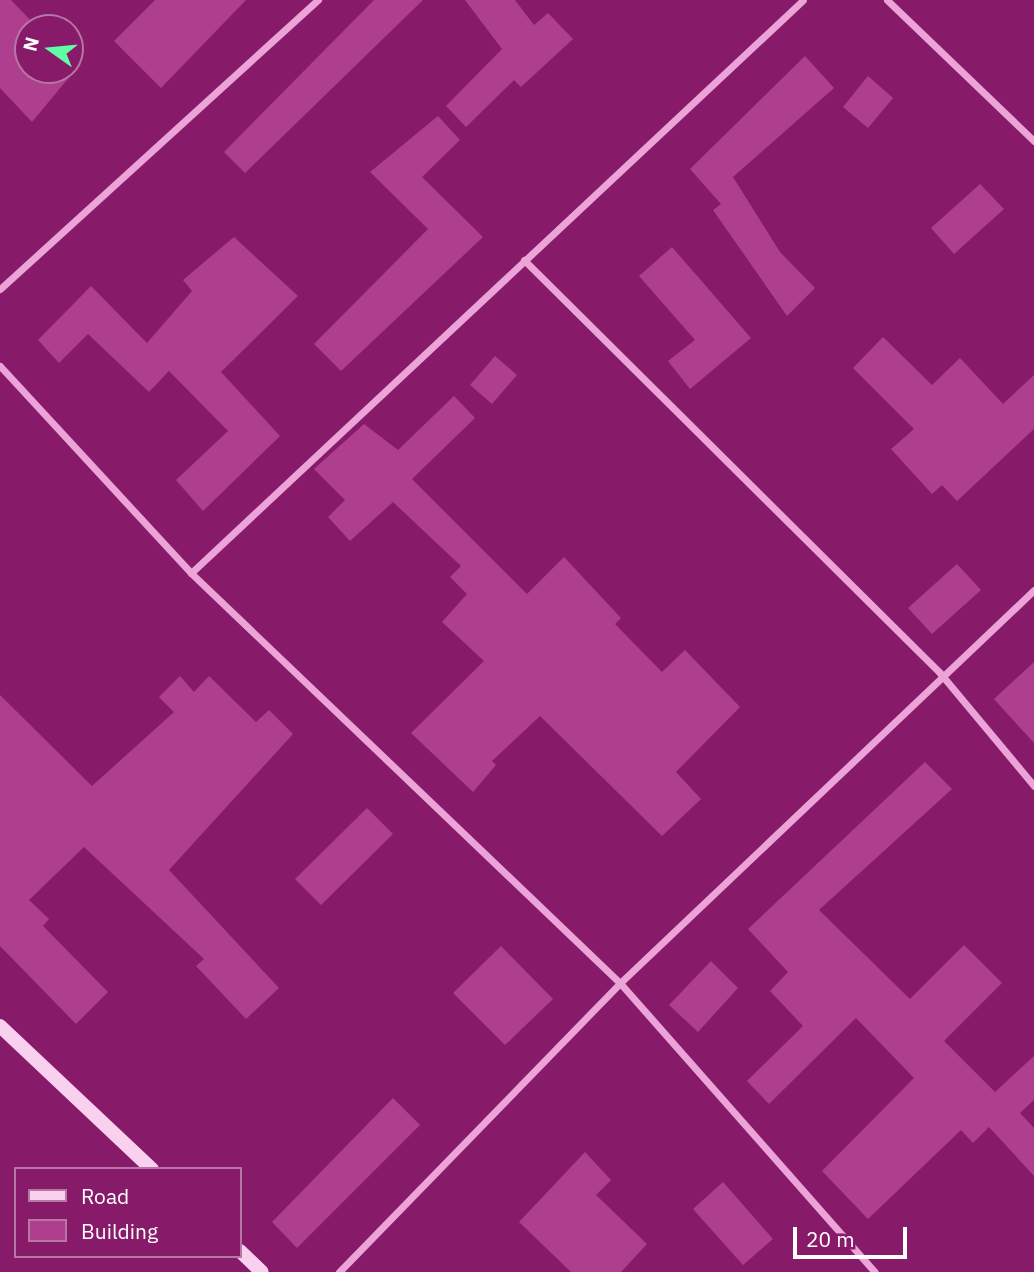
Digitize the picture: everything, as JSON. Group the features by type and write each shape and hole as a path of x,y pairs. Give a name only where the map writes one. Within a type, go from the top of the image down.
{"street":[{"path":"0,289 318,0"},
{"path":"191,573 803,0"},
{"path":"887,0 1034,141"},
{"path":"524,260 940,673 1034,786"},
{"path":"0,366 191,573 620,983 875,1272"},
{"path":"339,1272 620,983 940,673 1034,590"},
{"path":"0,1026 150,1167"},
{"path":"242,1253 262,1272"}],"building":[{"path":"0,0 11,0 24,14 14,14 14,84 64,84 32,122 0,88"},
{"path":"155,0 246,0 161,88 114,41"},
{"path":"374,0 423,0 245,173 224,152"},
{"path":"465,0 515,0 534,25 548,13 573,39 521,87 514,80 466,127 446,106 502,49"},
{"path":"805,56 834,88 733,177 780,252 815,288 787,316 713,210 721,204 690,169"},
{"path":"868,76 893,98 868,128 843,107"},
{"path":"438,116 460,140 422,177 483,237 341,371 314,344 428,229 370,172"},
{"path":"980,184 1004,209 954,254 931,228"},
{"path":"234,237 298,296 221,372 280,436 203,511 176,480 228,431 169,371 149,392 88,334 59,363 38,340 91,286 147,343 192,291 183,280"},
{"path":"672,247 751,338 690,389 668,361 695,340 639,276"},
{"path":"883,337 932,385 960,358 1003,404 1034,375 1034,429 957,501 942,485 932,494 891,449 914,429 853,368"},
{"path":"495,356 517,375 492,404 470,385"},
{"path":"454,396 475,418 412,479 527,594 564,557 621,618 615,624 662,672 685,650 740,707 676,772 701,799 662,836 540,716 492,761 496,765 473,792 411,733 484,661 442,622 467,594 450,577 461,566 393,502 350,541 328,517 345,500 314,469 364,424 398,450"},
{"path":"957,564 981,590 932,634 908,608"},
{"path":"1034,662 1034,743 994,699"},
{"path":"180,676 194,692 209,676 256,722 269,710 293,734 169,870 279,988 246,1019 196,966 204,959 84,847 29,900 49,919 43,926 108,992 76,1024 0,946 0,695 92,786 174,712 159,697"},
{"path":"925,762 952,789 819,910 910,999 964,945 1002,983 944,1041 995,1092 1034,1056 1034,1100 1020,1113 1034,1128 1034,1176 989,1127 973,1143 961,1130 868,1219 822,1171 914,1078 856,1018 769,1104 747,1081 803,1026 770,991 788,972 748,929"},
{"path":"367,808 393,834 321,905 295,879"},
{"path":"501,946 553,999 505,1045 453,993"},
{"path":"711,961 738,988 698,1032 669,1005"},
{"path":"393,1098 420,1125 297,1248 272,1222"},
{"path":"585,1152 611,1180 596,1195 647,1244 621,1272 571,1272 519,1222"},
{"path":"723,1182 773,1239 743,1265 693,1209"}]}
